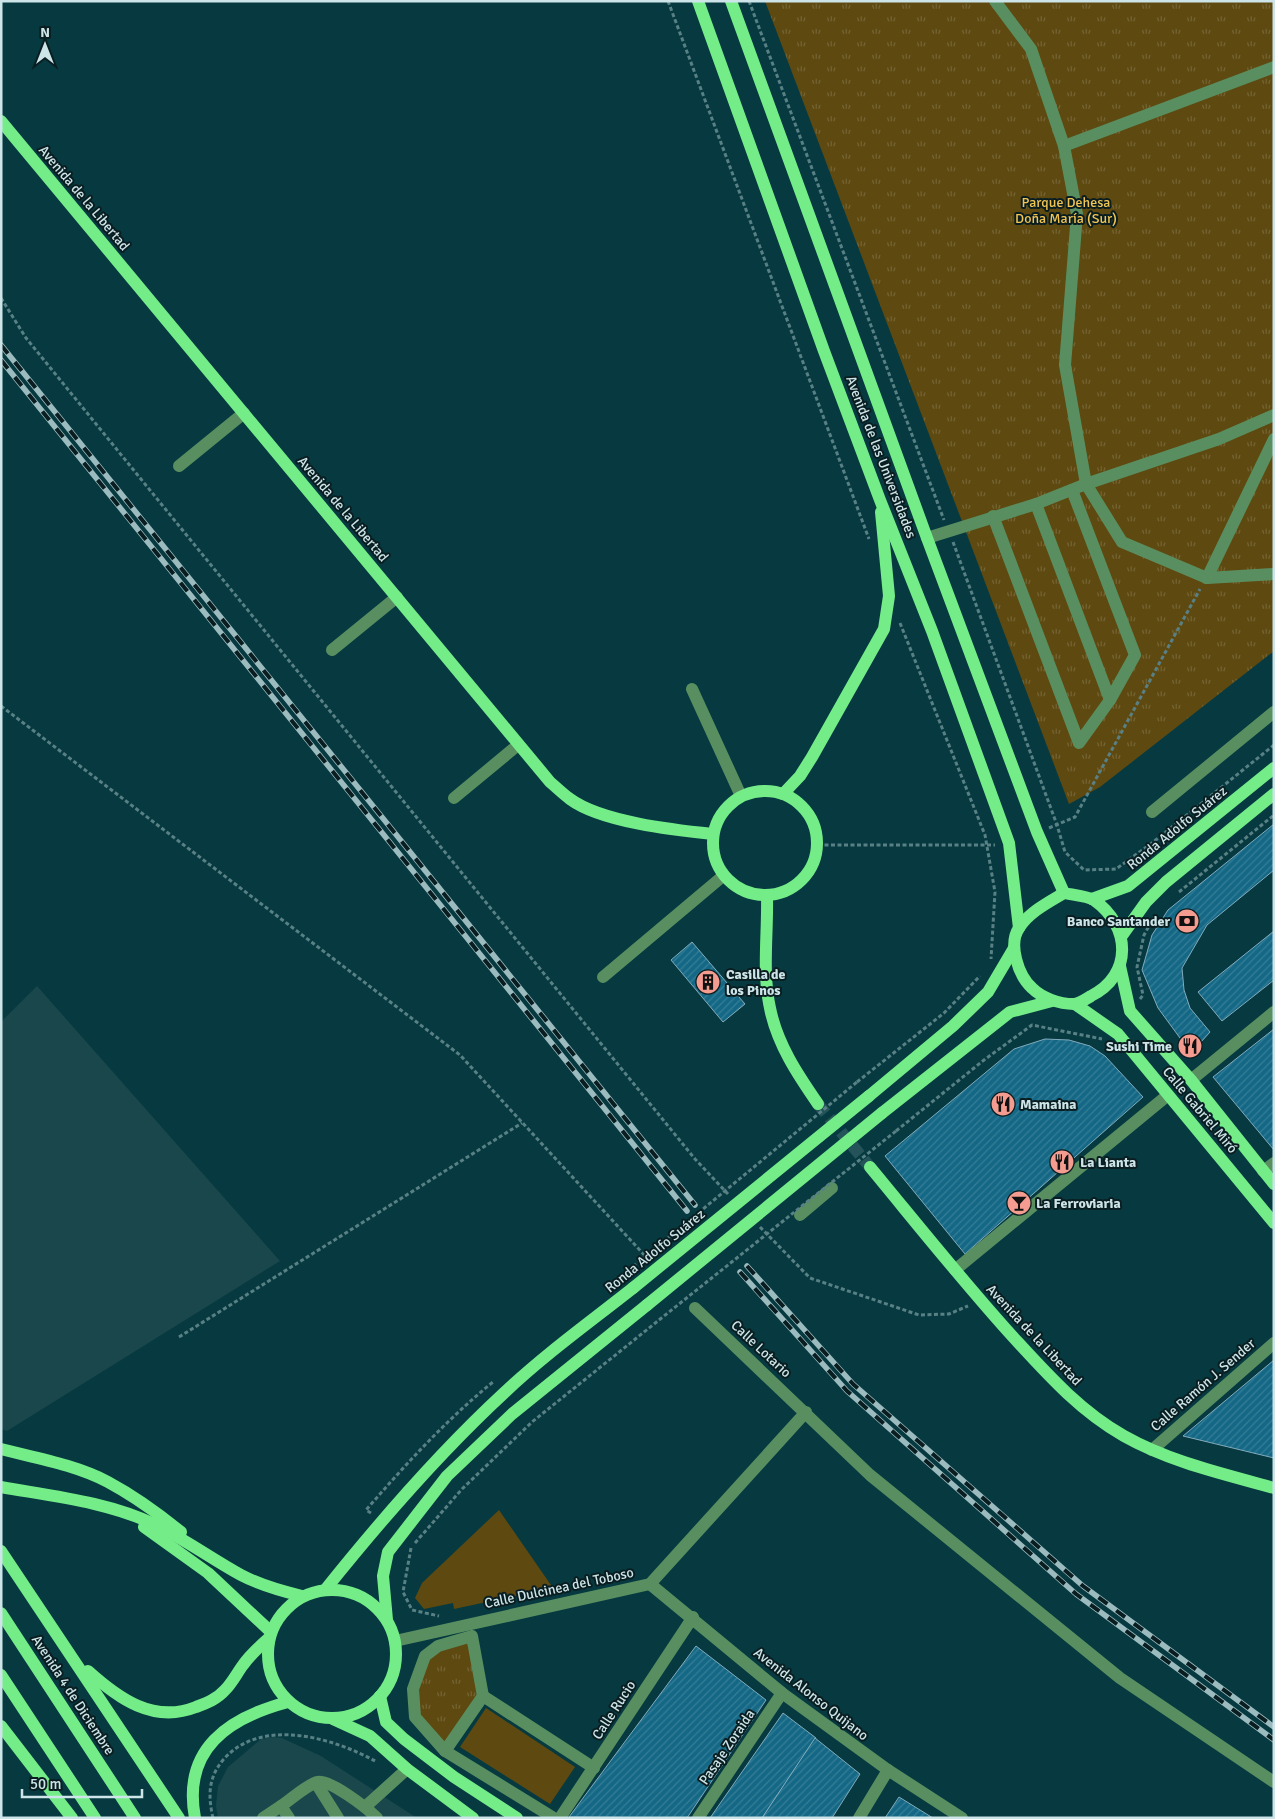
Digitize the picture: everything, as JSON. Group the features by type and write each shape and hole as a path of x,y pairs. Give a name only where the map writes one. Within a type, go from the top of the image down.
{"main road":[{"name":"Avenida de las Universidades","path":"698,1 880,500 932,631 1009,843 1019,928"},
{"name":"Avenida de las Universidades","path":"731,1 927,538 1038,832 1064,893"},
{"name":"Avenida de la Libertad","path":"1,121 550,782 571,800 601,814 643,824 713,834"},
{"path":"784,794 800,776 812,757 884,629 889,596 880,500"},
{"name":"Ronda Adolfo Suárez","path":"1092,899 1128,886 1274,768"},
{"path":"770,791 784,794 798,802 809,814 816,829 818,845 814,864 802,880 786,892 767,896 750,894 735,887 723,876 714,856 713,834 718,818 728,805 741,796 755,792 770,791"},
{"path":"1121,937 1146,902 1166,882 1274,794"},
{"path":"1064,893 1092,899 1107,912 1121,937 1123,952 1120,966 1111,981 1099,992 1076,1004 1052,1000 1031,987 1018,964 1014,948 1019,928 1044,904 1064,893"},
{"path":"767,896 767,979 770,1008 788,1056 818,1104"},
{"name":"Ronda Adolfo Suárez","path":"325,1590 380,1521 434,1461 505,1392 953,1026 988,992 1014,948"},
{"name":"Calle Gabriel Miró","path":"1120,966 1131,1012 1191,1080 1274,1184"},
{"path":"333,1719 353,1715 380,1696 392,1679 395,1667 395,1641 387,1620 383,1576 388,1552 447,1476 512,1414 882,1113 1010,1012 1052,1000"},
{"name":"Calle Gabriel Miró","path":"1076,1004 1112,1030 1274,1222"},
{"name":"Avenida de la Libertad","path":"870,1167 978,1298 1060,1388 1090,1414 1152,1450 1199,1467 1274,1488"},
{"path":"1,1449 63,1465 107,1482 163,1517 204,1551"},
{"path":"1,1487 55,1496 123,1513 154,1524 204,1551 241,1575 270,1588 302,1596"},
{"path":"123,1513 208,1573 270,1635"},
{"path":"1,1552 75,1659 179,1818"},
{"path":"75,1659 105,1687 130,1704 150,1711 174,1712 190,1710 212,1701 225,1690 244,1664 270,1635 285,1609 302,1596 325,1590 350,1592 368,1600 387,1620"},
{"name":"Avenida 4 de Diciembre","path":"1,1613 135,1818"},
{"path":"270,1635 267,1659 269,1671 274,1683 288,1702 312,1716 333,1719 370,1736 403,1774 473,1818"},
{"path":"1,1675 95,1818"},
{"path":"380,1696 386,1722 404,1739 454,1777 518,1818"},
{"path":"195,1818 191,1797 195,1773 204,1751 216,1738 259,1710 288,1702"},
{"path":"1,1726 72,1818"}],"street":[{"path":"995,1 1031,49 1064,146 1077,214 1066,364 1086,484 1122,542 1207,578 1274,574"},
{"path":"1064,146 1274,67"},
{"path":"180,466 244,413"},
{"path":"927,538 1036,504 1086,484 1219,439 1274,415"},
{"path":"1207,578 1274,439"},
{"path":"993,516 1079,743 1110,700 1136,655 1072,490"},
{"path":"1036,504 1110,700"},
{"path":"332,650 397,597"},
{"path":"692,689 741,796"},
{"path":"1152,812 1274,712"},
{"path":"454,798 518,745"},
{"path":"603,977 723,876"},
{"path":"1191,1080 1274,1012"},
{"path":"955,1270 1168,1095"},
{"path":"1263,1171 1274,1163"},
{"path":"800,1215 832,1188"},
{"name":"Calle Lotario","path":"695,1308 870,1475 1120,1678 1274,1782"},
{"name":"Calle Ramón J. Sender","path":"1152,1450 1274,1343"},
{"name":"Calle Dulcinea del Toboso","path":"395,1641 650,1584 806,1412"},
{"name":"Avenida Alonso Quijano","path":"650,1584 693,1617 782,1693 888,1770 962,1818"},
{"name":"Calle Rucio","path":"560,1818 693,1617"},
{"path":"445,1751 483,1696 472,1636 438,1646 425,1656 413,1689 415,1717 445,1751 554,1818"},
{"name":"Pasaje Zoraida","path":"698,1818 782,1693"},
{"path":"483,1696 594,1768"},
{"path":"859,1818 888,1770"},
{"path":"365,1807 403,1774"},
{"path":"263,1818 316,1783 324,1782 365,1807 377,1818"},
{"path":"316,1783 338,1818"},
{"path":"281,1806 289,1818"}],"path":[{"path":"668,1 871,546"},
{"path":"1,298 26,338 688,1151 731,1197"},
{"path":"1057,825 1075,817 1186,610 1207,578"},
{"path":"889,596 988,846 995,892 990,965"},
{"path":"1,706 460,1056 653,1264"},
{"path":"1173,896 1274,815"},
{"path":"818,845 988,846"},
{"path":"1131,1012 1143,995 1137,967 1144,935 1156,913"},
{"path":"623,1275 857,1082 944,1013 984,972"},
{"path":"410,1548 462,1489 532,1422 984,1060 1032,1025 1100,1041 1112,1030"},
{"path":"179,1337 523,1123"},
{"path":"757,1224 810,1278 919,1314 949,1314 978,1298"},
{"path":"679,1292 695,1308"},
{"path":"213,1818 209,1798 211,1780 221,1763 243,1743 260,1736 285,1734 323,1740 370,1758 403,1774"}],"shaded area":[{"path":"37,986 280,1261 7,1431 1,1429 1,1022"},
{"path":"282,1738 321,1756 417,1818 218,1818 216,1806 218,1786 228,1767 261,1739"}],"green space":[{"name":"Parque Dehesa Doña María (Sur)","path":"765,1 1274,1 1274,651 1100,787 1069,804"},
{"path":"499,1510 553,1588 454,1609 453,1603 424,1609 415,1598 422,1583"},
{"path":"472,1636 483,1696 445,1751 415,1717 413,1689 425,1656"},
{"path":"486,1708 575,1767 550,1804 460,1747"}],"building":[{"path":"1274,824 1274,870 1207,925 1182,968 1184,990 1190,1008 1210,1032 1191,1053 1158,1008 1142,970 1152,935 1168,910"},
{"path":"1274,931 1274,980 1222,1021 1198,992"},
{"name":"Casilla de los Pinos","path":"692,942 745,1004 723,1022 671,960"},
{"path":"1274,1029 1274,1150 1213,1077"},
{"path":"1045,1039 1069,1040 1090,1046 1105,1056 1143,1097 965,1254 885,1156 1014,1049"},
{"path":"1274,1360 1274,1458 1183,1436"},
{"path":"696,1646 766,1700 687,1818 569,1817"},
{"path":"783,1713 816,1738 762,1818 710,1818"},
{"path":"815,1738 860,1774 832,1818 762,1818"},
{"path":"899,1797 933,1818 885,1818"}],"tunnel":[{"path":"818,1104 870,1167"}],"railway":[{"path":"1,345 695,1205"},
{"path":"1,360 687,1211"},
{"path":"747,1266 853,1384 1083,1586 1274,1727"},
{"path":"740,1272 847,1391 1076,1594 1274,1740"}],"place":[{"name":"Banco Santander","path":"1187,921"},
{"name":"Casilla de los Pinos","path":"708,982"},
{"name":"Sushi Time","path":"1190,1046"},
{"name":"Mamaina","path":"1003,1104"},
{"name":"La Lianta","path":"1062,1162"},
{"name":"La Ferroviaria","path":"1019,1203"}]}
